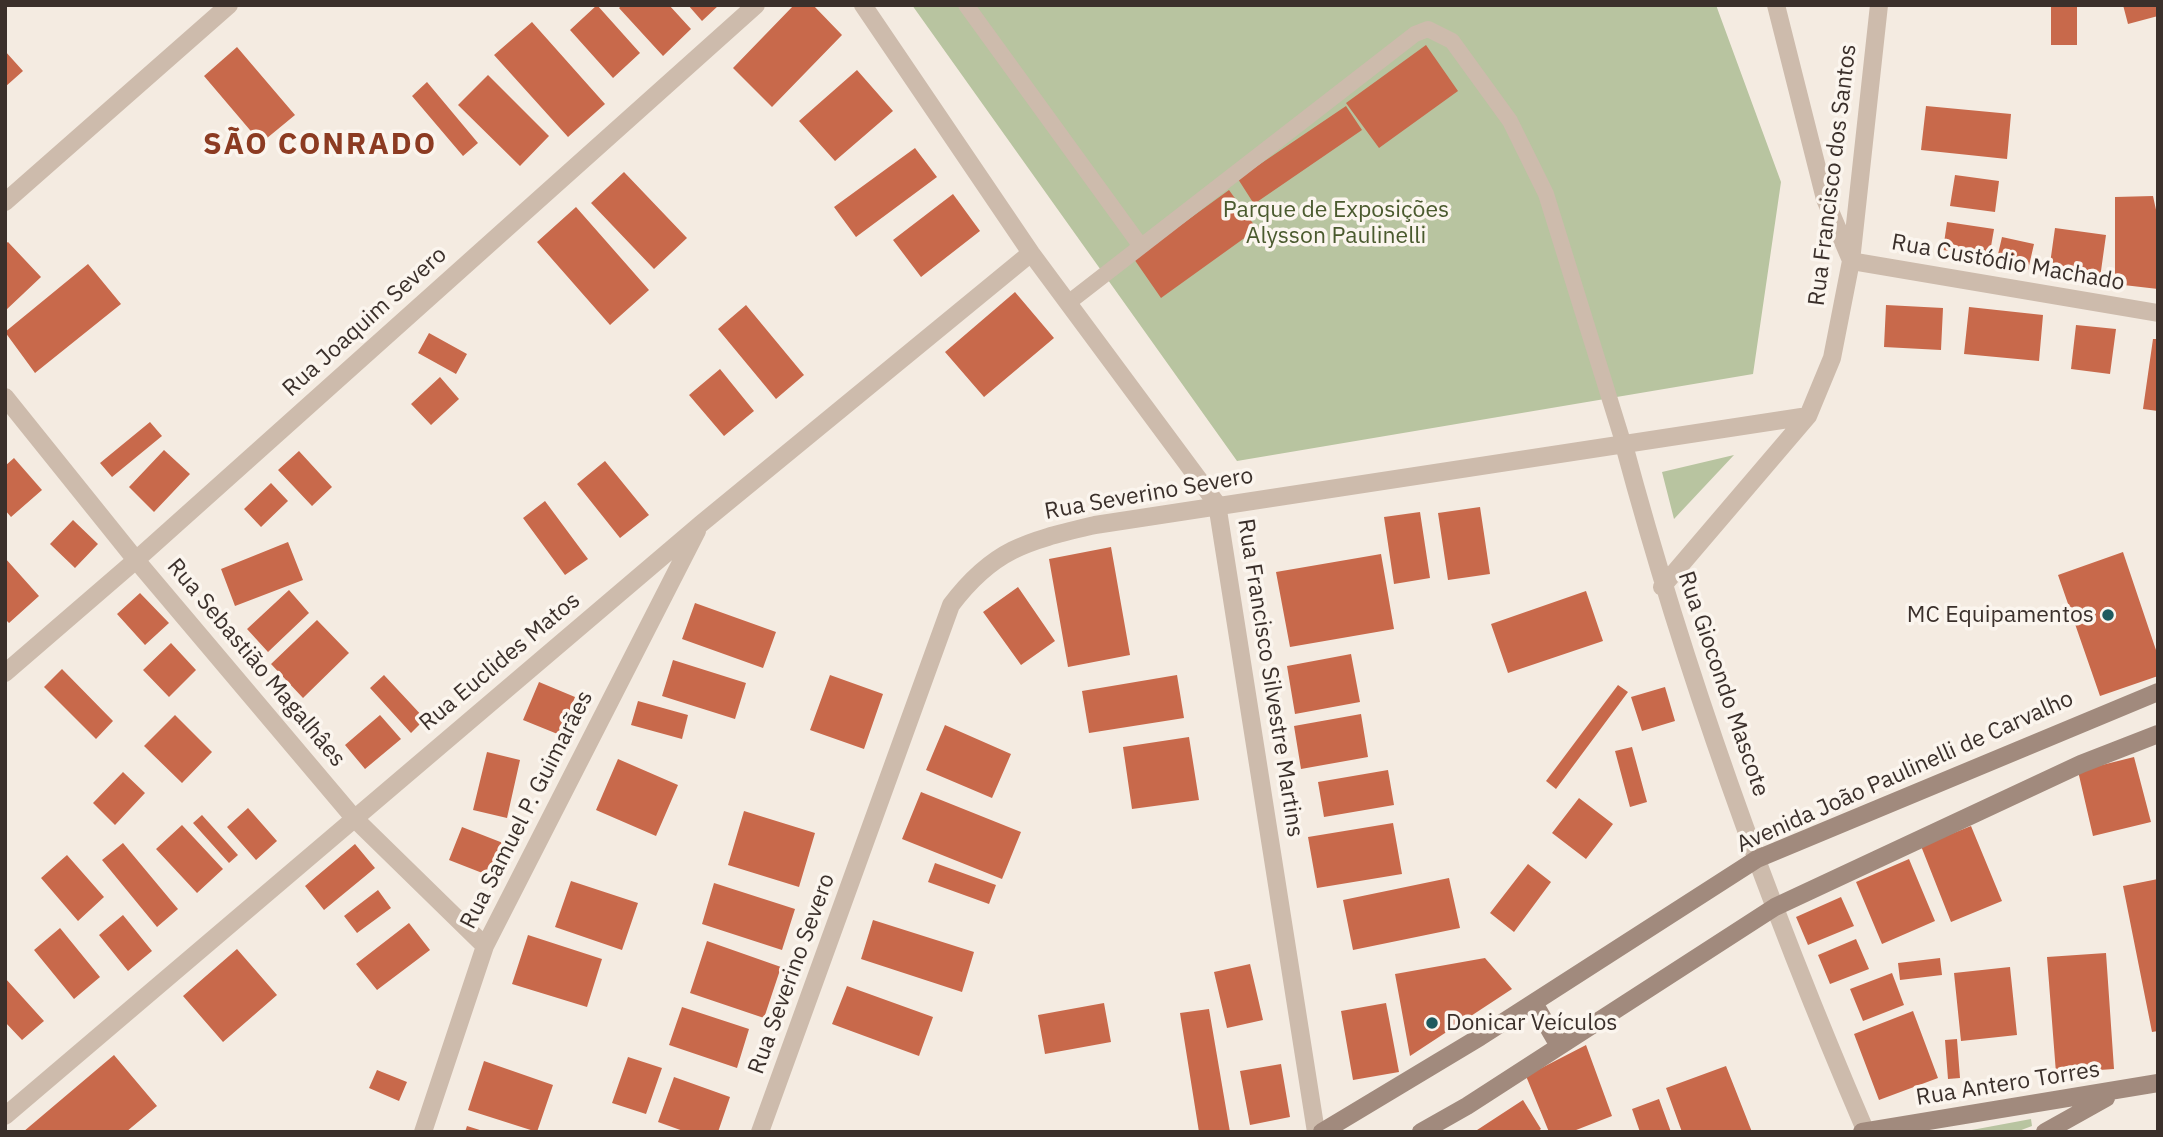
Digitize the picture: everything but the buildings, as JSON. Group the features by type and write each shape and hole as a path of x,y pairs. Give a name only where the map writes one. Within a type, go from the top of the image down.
{"street":[{"path":"5,202 229,5"},
{"name":"Rua Joaquim Severo","path":"5,673 136,560 756,5"},
{"name":"Rua Francisco Silvestre Martins","path":"863,5 1031,253 1217,504 1316,1132"},
{"path":"1776,5 1825,199 1851,261"},
{"name":"Rua Francisco dos Santos","path":"1662,587 1808,416 1832,358 1851,261 1879,5"},
{"name":"Rua Euclides Matos","path":"5,1116 702,523 1031,253"},
{"name":"Rua Custódio Machado","path":"1851,261 2158,313"},
{"name":"Rua Sebastião Magalhâes","path":"9,406 354,818 485,946"},
{"name":"Rua Severino Severo","path":"760,1132 947,618 958,595 973,576 995,559 1038,539 1095,524 1808,416"},
{"name":"Rua Giocondo Mascote","path":"1624,445 1662,587 1757,859 1865,1131"},
{"name":"Rua Samuel P. Guimarães","path":"423,1132 485,946 702,523"},
{"name":"Avenida João Paulinelli de Carvalho","path":"1322,1132 1534,1003 1757,859 2158,692"},
{"path":"1421,1132 1467,1106 1775,907 2081,764 2158,734"},
{"path":"1534,1003 1559,1046"},
{"name":"Rua Antero Torres","path":"1865,1131 2118,1092 2158,1083"},
{"path":"2045,1132 2118,1092"}],"lane":[{"path":"966,5 1140,245"},
{"path":"1068,303 1415,34 1428,29 1452,41 1510,121 1546,194 1624,445"}],"green space":[{"name":"Parque de Exposições Alysson Paulinelli","path":"912,5 1716,5 1781,182 1753,374 1237,461"},
{"path":"1734,455 1674,519 1662,472"},
{"path":"2031,1119 2032,1126 2016,1132 1961,1132"}],"place":[{"name":"MC Equipamentos","path":"2108,615"},
{"name":"Donicar Veículos","path":"1432,1023"}],"district":[{"name":"SÃO CONRADO","path":"320,145"}]}
